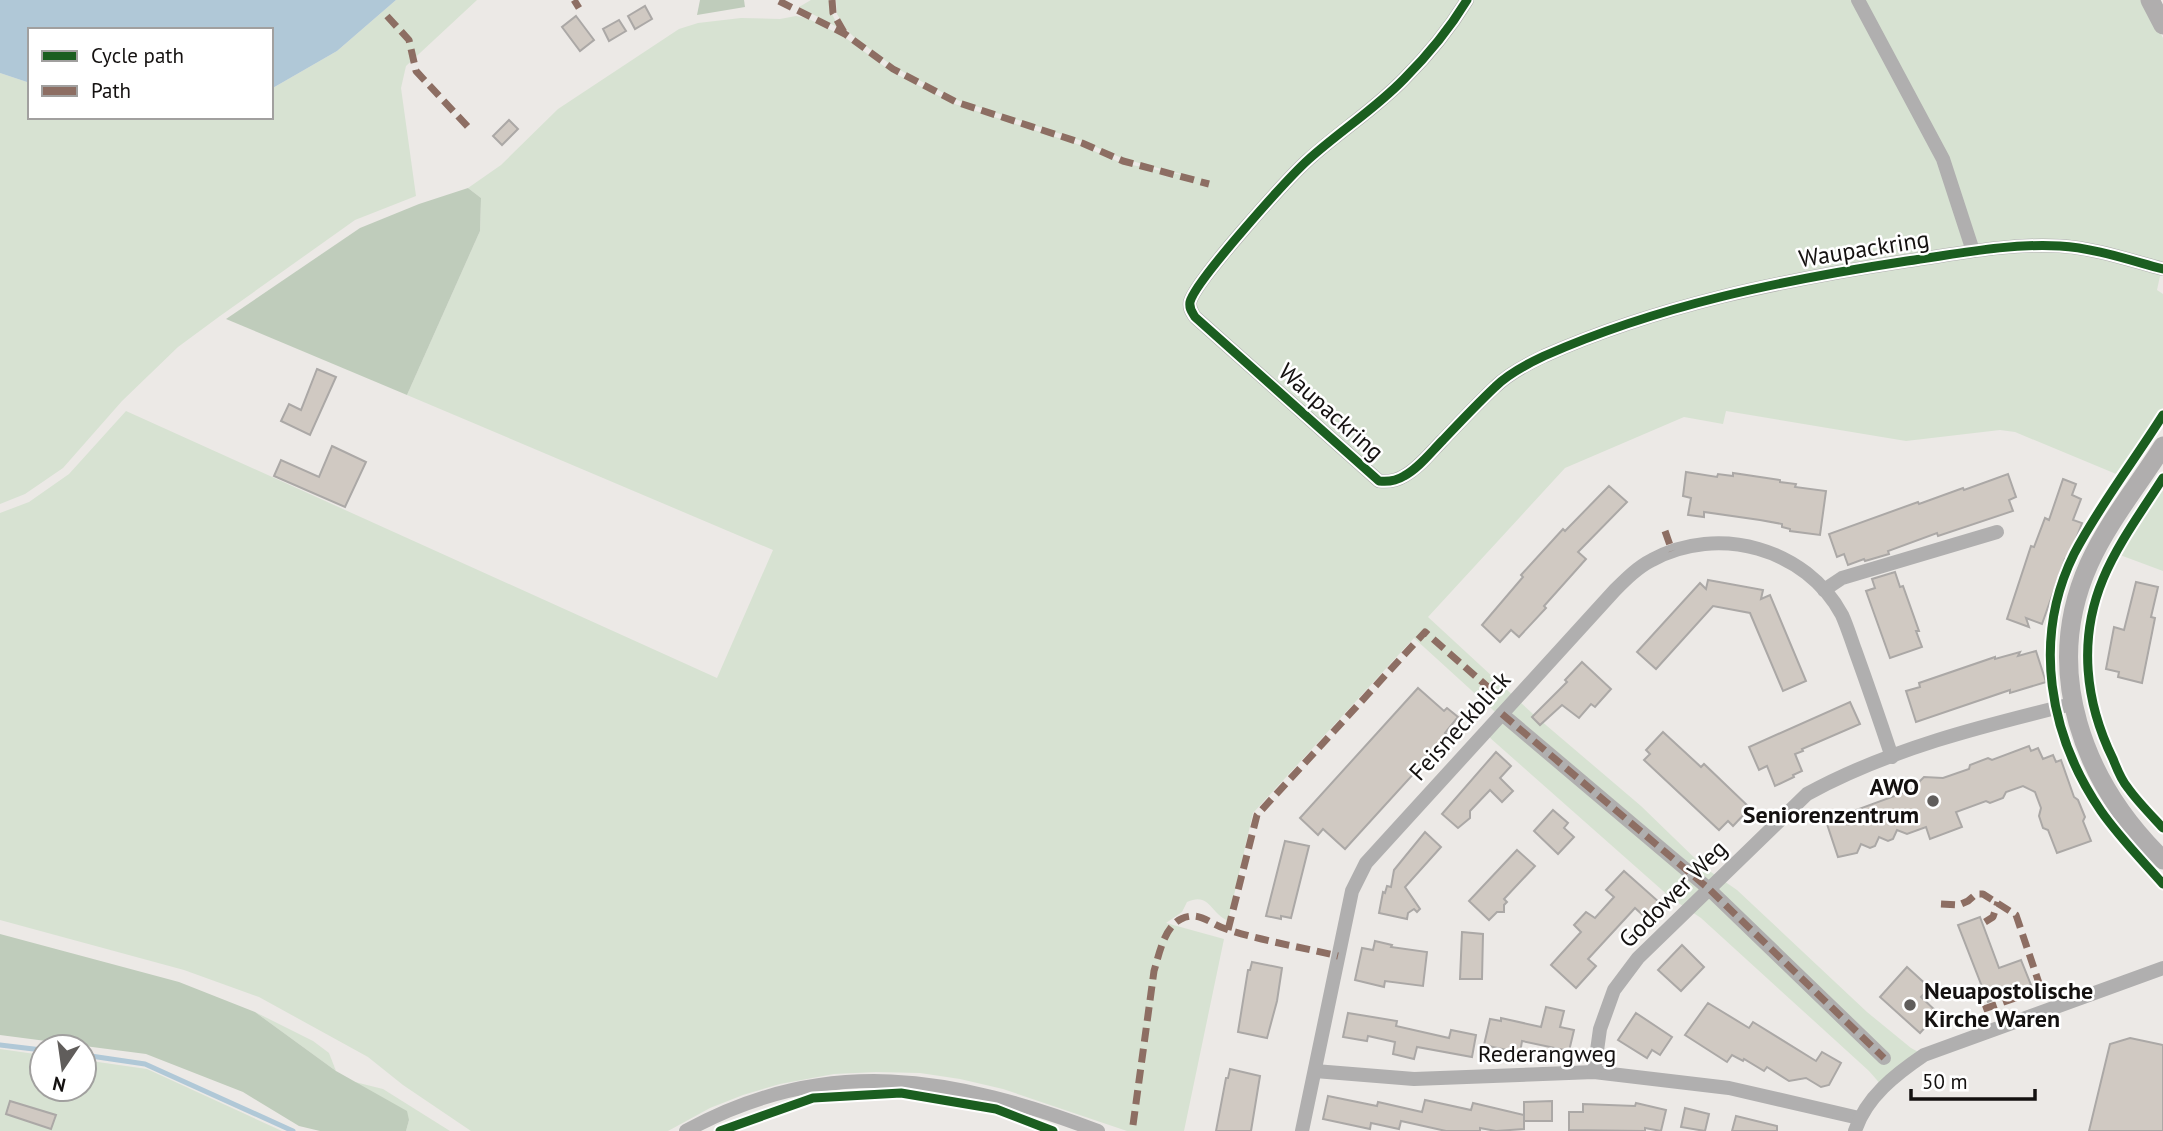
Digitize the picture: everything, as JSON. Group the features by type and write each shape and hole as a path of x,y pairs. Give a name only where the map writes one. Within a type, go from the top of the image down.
{"street":[{"name":"Waupackring","path":"1467,0 1403,80 1371,109 1332,138 1284,185 1213,268 1190,302 1195,317 1379,481 1390,482 1404,477 1497,384 1520,368 1568,347 1689,305 1774,283 1973,251 2031,245 2094,251 2163,269"},
{"path":"1858,0 1943,159 1973,251"},
{"path":"2150,0 2163,25"},
{"path":"2163,446 2101,541 2079,592 2068,639 2072,704 2090,756 2110,796 2142,839 2163,860"},
{"path":"1824,590 1842,578 1997,532"},
{"name":"Feisneckblick","path":"1302,1131 1352,891 1366,863 1615,590 1651,560 1693,545 1720,542 1748,545 1774,553 1801,569 1824,590 1842,615 1892,757"},
{"name":"Godower Weg","path":"1594,1072 1600,1029 1614,990 1638,958 1807,794 1892,757 1971,729 2072,704"},
{"path":"1502,714 1709,889 1884,1058"},
{"path":"1857,1125 1883,1087 1924,1055 2163,968"},
{"name":"Rederangweg","path":"1315,1070 1414,1079 1594,1072 1729,1088 1857,1125"},
{"path":"686,1131 747,1102 794,1089 876,1080 959,1088 1001,1097 1098,1131"}],"green space":[{"path":"396,0 477,0 406,66 401,88 416,196 355,220 178,347 122,401 63,468 25,494 0,504 0,73 28,82 28,119 273,119 273,88 337,51"},
{"path":"700,0 744,0 745,7 697,15"},
{"path":"811,0 830,0 832,14 839,28 799,7"},
{"path":"836,0 2143,0 2163,38 2163,262 2157,290 2163,294 2163,409 2121,476 2015,432 2000,430 1906,441 1726,411 1723,424 1684,417 1565,468 1428,617 1533,714 1641,806 1705,868 1737,890 1867,1012 1911,1048 1924,1055 1883,1087 1869,1071 1701,918 1671,898 1489,737 1504,720 1414,638 1253,813 1228,921 1205,902 1195,900 1187,902 1182,912 1166,923 1224,939 1184,1131 1127,1131 1003,1089 920,1073 876,1072 834,1074 780,1084 710,1108 668,1131 471,1131 403,1085 368,1057 259,997 184,970 0,920 0,513 29,502 69,474 126,411 717,678 773,550 407,395 480,231 481,198 468,188 501,165 558,109 679,29 698,23 741,18 807,18 843,36 892,72 955,104 1080,145 1122,163 1192,177 1124,159 1082,141 957,100 894,67 854,37 837,14"},
{"path":"468,188 481,198 480,231 407,395 226,319 360,228"},
{"path":"2163,487 2163,571 2120,555 2122,547"},
{"path":"0,934 179,982 255,1012 336,1071 407,1111 409,1120 406,1131 320,1131 299,1126 243,1092 146,1054 98,1048 98,1033 28,1033 28,1039 0,1035"},
{"path":"255,1012 313,1041 329,1053 336,1071"},
{"path":"0,1049 28,1053 28,1103 98,1103 98,1062 147,1069 282,1131 0,1131"},
{"path":"355,1082 383,1089 450,1131 406,1131 409,1120"}],"water":[{"path":"0,0 396,0 337,51 273,88 273,28 28,28 28,82 0,73"}],"building":[{"path":"645,6 652,19 635,29 628,16"},
{"path":"576,16 594,40 580,51 562,27"},
{"path":"619,20 626,31 609,41 603,29"},
{"path":"509,120 518,129 502,145 493,136"},
{"path":"317,369 336,377 310,435 281,421 289,404 301,410"},
{"path":"332,446 366,462 345,507 274,476 281,460 319,477"},
{"path":"1686,472 1717,477 1718,474 1733,476 1733,473 1826,491 1820,535 1790,531 1782,527 1782,524 1760,520 1704,512 1704,517 1688,515 1691,498 1683,496"},
{"path":"2008,474 2016,497 2009,500 2013,511 1938,536 1937,533 1888,551 1889,554 1865,561 1864,559 1848,565 1844,554 1837,557 1829,534"},
{"path":"2063,479 2076,484 2072,495 2081,499 2073,520 2082,523 2068,560 2065,559 2042,624 2026,618 2029,627 2007,619 2031,546 2034,547 2045,518 2049,520"},
{"path":"1609,486 1627,502 1578,552 1586,559 1544,606 1546,608 1519,637 1511,630 1500,642 1482,625 1523,577 1521,575 1563,529 1565,531"},
{"path":"1895,572 1900,587 1903,586 1922,647 1890,658 1866,591 1875,588 1872,579"},
{"path":"1708,580 1763,590 1761,599 1770,595 1806,681 1783,691 1750,613 1713,606 1656,669 1637,652 1700,583 1706,589"},
{"path":"2136,582 2158,587 2151,617 2155,618 2142,683 2118,677 2119,672 2106,669 2114,627 2124,630"},
{"path":"2036,651 2046,682 2010,693 2010,690 1916,722 1906,691 1920,687 1919,683 1995,657 2020,652 2018,656"},
{"path":"1582,662 1611,689 1595,707 1591,704 1579,718 1562,705 1540,725 1532,717 1567,682 1565,680"},
{"path":"1418,688 1444,711 1447,708 1458,717 1445,733 1448,736 1345,849 1323,829 1318,835 1300,818"},
{"path":"1850,702 1860,724 1795,754 1802,771 1793,775 1794,777 1775,786 1767,766 1759,770 1749,747"},
{"path":"1663,732 1701,767 1704,764 1750,808 1733,826 1728,821 1719,830 1644,760 1650,754 1646,750"},
{"name":"AWO Seniorenzentrum","path":"2029,746 2031,751 2038,748 2043,759 2053,755 2056,762 2061,760 2074,797 2085,817 2083,821 2091,841 2057,853 2048,830 2043,828 2039,816 2041,808 2035,792 2023,786 2006,792 2003,798 1956,812 1962,827 1930,839 1926,827 1907,834 1897,830 1893,839 1888,841 1879,837 1875,846 1870,848 1861,844 1857,853 1838,857 1826,821 1911,790 1924,777 1943,778 1969,769 1970,765 1988,758 1992,760"},
{"path":"1496,752 1511,766 1500,778 1513,791 1502,802 1490,790 1470,811 1470,818 1458,828 1442,814"},
{"path":"1553,810 1568,823 1564,828 1574,837 1558,854 1534,831"},
{"path":"1425,832 1441,847 1405,887 1420,909 1408,913 1407,919 1379,913 1383,892 1385,893 1387,886 1391,887 1394,870"},
{"path":"1285,841 1309,846 1291,918 1281,916 1281,919 1266,916"},
{"path":"1517,850 1535,866 1504,899 1507,902 1504,912 1497,912 1489,920 1469,901"},
{"path":"1624,871 1660,903 1646,918 1635,908 1588,959 1596,966 1576,988 1551,965 1581,932 1574,925 1586,912 1595,918 1614,897 1606,890"},
{"path":"1980,917 1999,968 2021,960 2031,985 1988,1002 1958,925"},
{"path":"1462,932 1483,934 1482,979 1460,979"},
{"path":"1375,941 1392,945 1391,947 1427,952 1423,986 1385,981 1384,987 1355,980 1362,948 1373,950"},
{"path":"1682,945 1704,967 1681,991 1658,970"},
{"path":"1252,962 1282,968 1267,1038 1238,1032 1248,970"},
{"name":"Neuapostolische Kirche Waren","path":"1907,967 1930,988 1921,997 1938,1013 1920,1033 1880,997"},
{"path":"1708,1003 1749,1028 1753,1022 1816,1061 1822,1052 1841,1063 1829,1085 1821,1087 1806,1078 1789,1081 1767,1067 1764,1071 1732,1055 1727,1062 1685,1035"},
{"path":"1546,1007 1564,1011 1560,1027 1574,1030 1569,1051 1522,1041 1520,1053 1484,1045 1490,1019 1501,1021 1501,1018 1541,1027"},
{"path":"1348,1013 1397,1021 1396,1026 1449,1038 1451,1030 1476,1035 1472,1057 1417,1047 1414,1059 1393,1054 1395,1042 1368,1036 1367,1041 1343,1037"},
{"path":"1636,1013 1672,1037 1660,1055 1652,1050 1647,1058 1618,1040"},
{"path":"2130,1038 2163,1045 2163,1131 2089,1131 2110,1044"},
{"path":"1230,1069 1260,1076 1251,1131 1216,1131"},
{"path":"1328,1096 1377,1106 1378,1102 1422,1112 1425,1100 1471,1110 1473,1103 1524,1115 1524,1129 1496,1131 1480,1128 1480,1131 1446,1131 1401,1121 1399,1129 1371,1123 1370,1129 1323,1119"},
{"path":"10,1101 56,1115 51,1129 6,1114"},
{"path":"1552,1101 1552,1121 1524,1121 1524,1102"},
{"path":"1636,1103 1666,1110 1661,1131 1645,1128 1645,1131 1569,1130 1569,1112 1583,1112 1583,1104 1635,1106"},
{"path":"1685,1108 1709,1114 1705,1131 1681,1127"},
{"path":"1736,1116 1777,1126 1777,1131 1732,1131"}],"waterway":[{"path":"0,1045 28,1048"},
{"path":"98,1057 145,1064 293,1131"}],"marked path":[{"path":"574,0 579,8"},
{"path":"832,0 833,13 845,34"},
{"path":"779,1 845,34 893,69 956,102 1082,143 1123,161 1209,184"},
{"path":"387,16 409,40 416,71 469,128"},
{"path":"1665,531 1672,551"},
{"path":"1228,930 1257,815 1425,632 1497,695"},
{"path":"1502,714 1709,889 1884,1058"},
{"path":"1941,904 1959,905 1976,894 1983,894 2016,915 2041,989 1981,1010"},
{"path":"1985,922 1993,917 1998,902"},
{"path":"1133,1125 1154,971 1163,942 1175,923 1187,917 1199,917 1240,933 1338,956"}],"cycle path":[{"path":"1467,0 1438,41 1404,79 1309,159 1283,186 1208,273 1190,302 1190,309 1195,317 1379,481 1398,479 1415,469 1488,393 1518,370 1544,356 1632,322 1722,296 1907,261 1964,252 2041,245 2086,249 2163,269"},
{"path":"2163,415 2074,554 2061,586 2053,619 2050,653 2052,686 2059,719 2083,782 2108,821 2163,884"},
{"path":"2163,478 2123,540 2103,579 2090,624 2088,647 2091,693 2104,737 2123,782 2163,828"},
{"path":"720,1131 813,1098 901,1093 996,1109 1053,1131"}],"place":[{"name":"AWO Seniorenzentrum","path":"1933,801"},
{"name":"Neuapostolische Kirche Waren","path":"1910,1005"}]}
